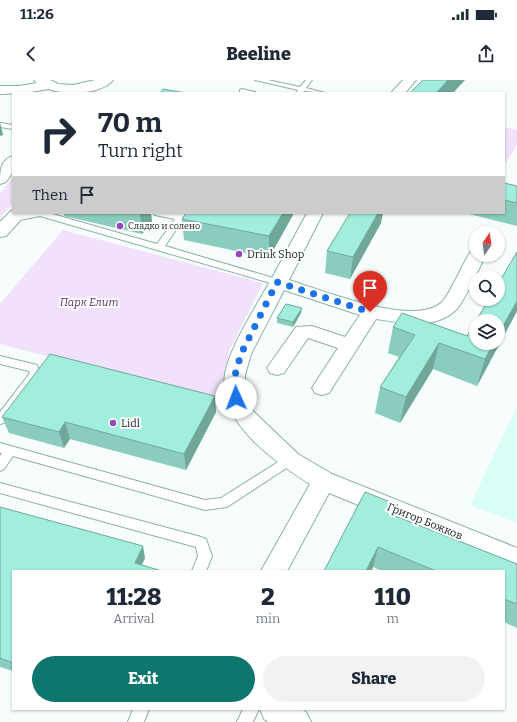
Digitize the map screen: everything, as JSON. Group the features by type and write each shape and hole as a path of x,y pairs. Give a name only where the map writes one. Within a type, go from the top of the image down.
{"main road":[{"path":"0,90 19,90 47,86 72,88 106,85"},
{"path":"0,179 12,162"},
{"path":"0,232 16,216"}],"street":[{"path":"399,92 410,80"},
{"name":"Григор Божков","path":"314,214 277,282 241,354 235,375 236,398 244,416 290,460 324,481 517,559"},
{"path":"277,282 370,312 402,317 435,316 450,305 473,262"},
{"path":"322,388 370,312"},
{"path":"277,368 303,332 312,332 349,345"},
{"path":"275,570 324,481"},
{"path":"276,710 296,722"}],"lane":[{"path":"258,80 300,91 311,92"},
{"path":"300,91 309,80"},
{"path":"242,91 248,92"},
{"path":"0,125 12,127"},
{"path":"16,216 32,214"},
{"path":"170,214 182,215 202,222"},
{"path":"57,215 159,248 277,282"},
{"path":"159,248 182,215"},
{"path":"0,360 33,368 35,373 0,420"},
{"path":"0,466 5,450 205,505 223,503 290,460"},
{"path":"0,488 201,543 205,556 199,570"},
{"path":"136,722 141,710"},
{"path":"245,722 251,710"}],"shaded area":[{"path":"517,407 517,523 470,505"}],"green space":[{"path":"505,127 517,130 517,144 507,162 505,161"},
{"path":"12,178 12,205 0,217 0,194"},
{"name":"Парк Елит","path":"63,230 263,283 230,349 220,401 0,344 0,304"}],"building":[{"path":"423,80 448,80 437,92 411,92"},
{"path":"163,89 180,92 161,92"},
{"path":"505,183 517,186 517,203 505,200"},
{"path":"185,214 282,214 269,236 182,219"},
{"path":"349,214 377,214 353,257 327,251"},
{"path":"517,252 517,301 505,322 505,314 480,314 485,306 505,306 505,272"},
{"path":"286,304 302,308 293,322 277,318"},
{"path":"402,313 467,336 469,333 469,350 490,350 485,359 439,343 406,397 380,387 415,335 393,327"},
{"name":"Lidl","path":"50,354 215,396 184,454 65,422 59,432 2,417"},
{"path":"365,492 398,505 393,515 517,564 517,604 505,599 505,570 434,570 378,547 366,570 325,570"},
{"path":"0,507 143,546 135,563 159,570 12,570 12,663 0,658"}],"place":[{"name":"Сладко и солено","path":"120,226"},
{"name":"Drink Shop","path":"239,254"},
{"name":"Lidl","path":"113,423"}],"route":[{"path":"236,398 235,375 241,354 277,282 370,312"}]}
